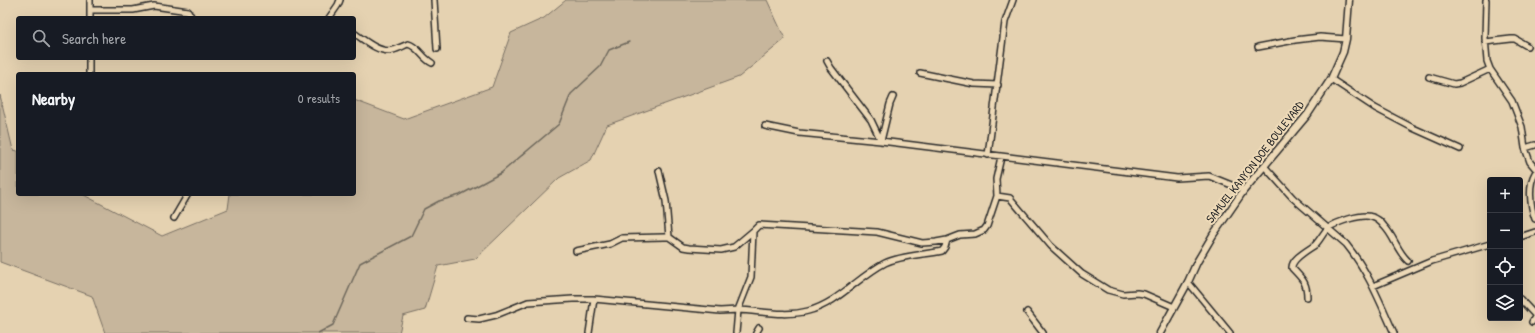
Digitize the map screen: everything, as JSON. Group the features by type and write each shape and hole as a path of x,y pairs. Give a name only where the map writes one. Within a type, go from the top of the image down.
{"street":[{"path":"90,0 90,16"},
{"path":"332,16 340,0"},
{"path":"434,0 437,49"},
{"path":"988,155 1006,22 1013,0"},
{"name":"SAMUEL KANYON DOE BOULEVARD","path":"1160,333 1188,282 1197,262 1213,235 1244,190 1308,114 1331,79 1346,39 1350,0"},
{"path":"1486,0 1485,42 1487,62 1490,69 1512,101 1522,127 1525,148 1530,162 1535,168"},
{"path":"90,10 133,10 154,6 188,11 191,16"},
{"path":"356,34 378,48 386,51 408,44 414,45 427,60 432,63"},
{"path":"1258,47 1320,37 1346,39"},
{"path":"1485,42 1515,39 1527,46"},
{"path":"89,60 89,72"},
{"path":"827,61 871,120 881,141"},
{"path":"1429,77 1454,84 1460,83 1490,69"},
{"path":"920,73 974,84 998,85"},
{"path":"1331,79 1375,108 1413,128 1460,149"},
{"path":"881,141 890,104 894,97"},
{"path":"765,126 799,134 881,141 1177,178 1209,176 1244,190"},
{"path":"1525,148 1535,145"},
{"path":"576,252 610,244 622,238 669,237 683,247 721,250 734,247 753,231 756,226 766,225 877,232 922,243 947,240 960,235 975,234 984,230 987,226 997,196 996,179 1000,157"},
{"path":"1264,166 1293,198 1346,244 1353,252 1373,286 1394,333"},
{"path":"659,171 666,201 669,237"},
{"path":"1535,173 1531,180 1532,211 1535,219"},
{"path":"174,218 187,196"},
{"path":"997,196 1010,198 1052,246 1082,274 1108,290 1123,294 1144,294 1174,307"},
{"path":"1307,297 1307,286 1292,268 1294,261 1318,242 1328,229 1347,220 1357,217 1371,216 1385,226 1399,251 1408,261"},
{"path":"736,333 738,310 751,277 753,231"},
{"path":"1523,235 1535,232"},
{"path":"468,318 479,319 496,315 528,302 594,299 720,311 738,310 788,315 823,306 886,263 897,259 942,251 947,240"},
{"path":"1373,286 1432,261 1487,245"},
{"path":"1188,282 1230,333"},
{"path":"589,333 594,299"},
{"path":"1523,303 1534,318"},
{"path":"1028,312 1043,333"},
{"path":"756,333 759,328"}],"shaded area":[{"path":"566,0 767,0 785,39 739,77 607,125 591,160 559,178 475,259 438,266 425,310 403,316 399,333 105,333 92,296 0,262 0,95 13,150 16,151 16,196 86,196 162,236 228,209 230,196 356,196 356,101 404,119 492,87 511,33 544,18"}],"waterway":[{"path":"318,333 333,325 360,263 411,236 424,209 439,201 460,195 501,173 559,124 571,94 600,67 609,50 629,42"}]}
